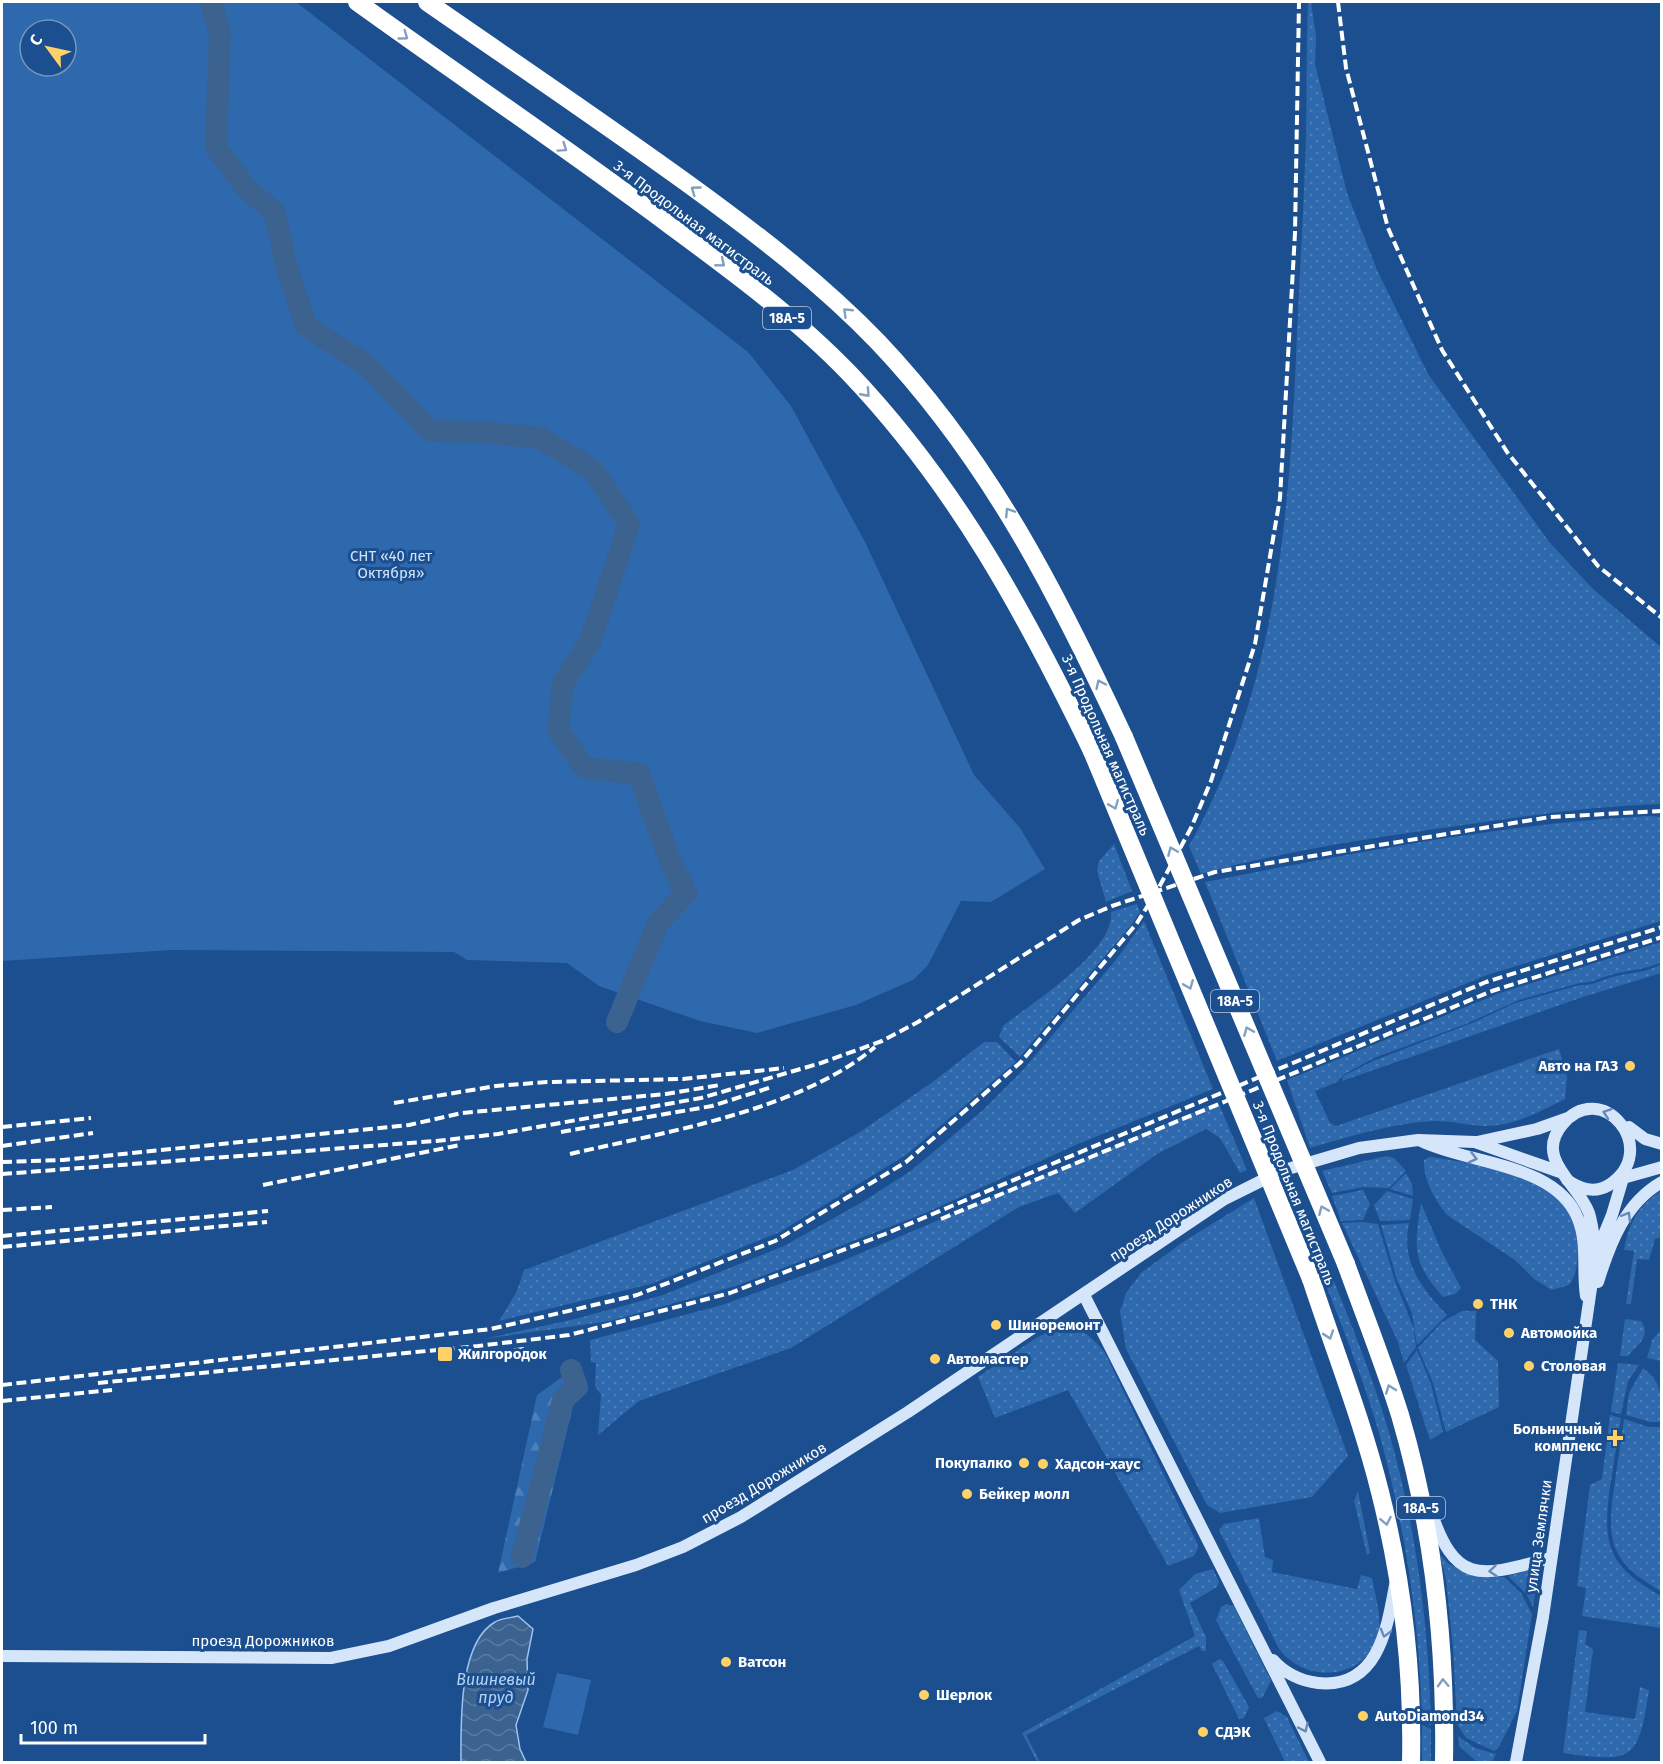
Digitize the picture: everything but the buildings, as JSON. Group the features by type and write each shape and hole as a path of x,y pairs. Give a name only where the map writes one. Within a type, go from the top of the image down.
{"highway":[{"name":"3-я Продольная магистраль","path":"357,2 712,256 848,372 925,462 981,542 1046,656 1092,751 1311,1279 1380,1491 1397,1575 1406,1651 1412,1730 1411,1762"},
{"name":"3-я Продольная магистраль","path":"427,2 736,220 830,295 878,343 943,418 1014,518 1077,635 1124,737 1346,1264 1400,1415 1434,1571 1441,1649 1444,1762"}],"main road":[{"path":"1596,1254 1589,1214 1580,1196 1563,1176 1553,1149 1558,1132 1569,1117 1580,1111 1604,1110 1645,1139 1662,1144"},
{"name":"проезд Дорожников","path":"2,1656 331,1658 389,1646 494,1608 635,1565 683,1547 776,1497 1084,1295 1223,1200 1281,1172 1359,1148 1418,1140 1474,1142 1537,1129 1569,1117"},
{"path":"1623,1178 1630,1168 1634,1145 1625,1124"},
{"path":"1418,1140 1436,1149 1512,1169 1560,1193 1578,1218 1583,1238 1583,1277 1588,1308"},
{"name":"проезд Дорожников","path":"1474,1142 1563,1176"},
{"path":"1563,1176 1577,1187 1596,1190 1623,1178 1662,1167"},
{"name":"улица Землячки","path":"1516,1758 1543,1617 1596,1254 1623,1178"},
{"path":"1588,1308 1606,1254 1627,1214 1637,1200 1662,1182"},
{"path":"1084,1295 1320,1762"},
{"path":"1400,1415 1436,1527 1454,1558 1463,1566 1481,1572 1511,1569 1550,1558"},
{"path":"1261,1646 1277,1665 1304,1680 1335,1683 1354,1676 1369,1664 1381,1645 1397,1575"},
{"path":"1506,1762 1516,1758"}],"green space":[{"name":"СНТ «40 лет Октября»","path":"2,2 296,2 748,352 791,406 865,542 974,775 1020,828 1045,869 991,902 961,901 928,965 913,980 856,1005 757,1033 700,1021 599,986 567,963 467,960 454,952 171,950 2,961"},
{"path":"1308,2 1311,2 1316,37 1315,64 1347,193 1377,270 1428,374 1550,543 1593,589 1661,647 1661,804 1559,812 1393,835 1296,852 1201,874 1189,846 1219,786 1242,724 1260,660 1274,596 1283,531 1290,465 1303,211"},
{"path":"1649,816 1661,817 1661,921 1487,975 1277,1061 1205,882 1426,841 1537,826"},
{"path":"1114,844 1132,891 1106,902 1097,871 1099,861"},
{"path":"1137,904 1140,912 1132,924 1020,1057 999,1037 1003,1026 1051,990 1086,959 1100,943 1109,927 1111,912"},
{"path":"1144,921 1213,1089 1078,1144 923,1214 739,1285 610,1321 483,1339 575,1319 663,1295 784,1246 864,1201 912,1170 983,1110 1023,1070 1119,956"},
{"path":"1661,942 1661,962 1655,965 1519,1000 1466,1024 1374,1058 1343,1075 1337,1082 1315,1091 1330,1123 1336,1126 1559,1049 1567,1077 1565,1099 1527,1117 1498,1125 1439,1121 1416,1123 1370,1131 1310,1148 1287,1080 1500,993"},
{"path":"1661,964 1661,973 1583,997 1342,1081 1343,1076 1373,1061 1477,1021 1515,1003 1616,976 1645,971"},
{"path":"984,1042 997,1042 1016,1062 906,1155 780,1232 651,1284 499,1321 517,1291 524,1270 793,1170 860,1132 934,1081"},
{"path":"1218,1102 1247,1170 1240,1173 1220,1138 1206,1129 1157,1154 1075,1213 1058,1193 1019,1207 791,1348 639,1401 598,1435 601,1395 595,1386 596,1363 591,1362 590,1340 722,1305 835,1264"},
{"path":"1386,1156 1394,1158 1406,1171 1389,1188 1363,1187 1332,1193 1322,1171"},
{"path":"1429,1157 1497,1170 1532,1182 1559,1199 1570,1214 1578,1239 1577,1266 1569,1285 1552,1290 1534,1279 1515,1260 1447,1215 1428,1182 1424,1160"},
{"path":"1406,1173 1412,1184 1413,1196 1390,1189"},
{"path":"1363,1190 1370,1204 1363,1220 1341,1221 1332,1196"},
{"path":"1387,1191 1413,1199 1410,1220 1380,1221 1374,1205"},
{"path":"1661,1191 1661,1237 1655,1239 1649,1260 1637,1259 1631,1304 1626,1304 1634,1251 1624,1250 1629,1232 1641,1209"},
{"path":"1254,1198 1348,1456 1312,1497 1220,1513 1207,1505 1126,1349 1120,1311 1126,1293 1141,1273 1183,1242"},
{"path":"1421,1203 1441,1250 1461,1288 1455,1294 1443,1297 1421,1264 1417,1232"},
{"path":"1342,1223 1378,1224 1395,1281 1414,1329 1416,1347 1404,1363 1398,1342"},
{"path":"1409,1223 1408,1250 1415,1274 1429,1295 1447,1315 1417,1345 1412,1313 1397,1280 1381,1225"},
{"path":"1314,1232 1372,1379 1398,1465 1413,1539 1424,1613 1431,1726 1422,1721 1418,1648 1410,1576 1388,1468 1363,1383 1307,1236"},
{"path":"1462,1311 1476,1311 1475,1340 1498,1361 1499,1407 1446,1432 1433,1383 1418,1348 1442,1322"},
{"path":"1625,1319 1641,1321 1645,1332 1642,1341 1628,1356 1620,1356"},
{"path":"1058,1327 1073,1328 1085,1333 1105,1353 1197,1543 1198,1548 1194,1556 1168,1566 1068,1390 995,1418 978,1377 1036,1338"},
{"path":"1661,1330 1661,1361 1647,1358 1652,1340"},
{"path":"1417,1350 1431,1384 1443,1432 1430,1440 1406,1365"},
{"path":"1618,1363 1639,1365 1628,1381 1621,1414 1611,1412"},
{"path":"1643,1368 1658,1385 1661,1422 1650,1422 1626,1415 1629,1393"},
{"path":"566,1374 575,1398 535,1562 498,1573 537,1395"},
{"path":"1610,1415 1621,1418 1608,1507 1609,1539 1619,1564 1643,1585 1661,1596 1661,1628 1582,1616 1586,1588 1577,1586 1590,1485 1602,1479"},
{"path":"1624,1419 1649,1427 1661,1427 1661,1591 1631,1571 1622,1560 1612,1537 1612,1507"},
{"path":"1358,1491 1370,1553 1367,1555 1354,1501"},
{"path":"1259,1518 1265,1557 1273,1560 1272,1572 1357,1589 1361,1575 1372,1578 1379,1630 1373,1647 1363,1660 1350,1668 1335,1672 1319,1672 1303,1668 1289,1660 1278,1647 1219,1530 1224,1524"},
{"path":"1440,1555 1449,1564 1473,1576 1504,1577 1521,1593 1532,1614 1517,1711 1499,1747 1494,1751 1466,1738 1457,1724 1453,1647 1446,1580"},
{"path":"1540,1563 1533,1607 1527,1595 1508,1576"},
{"path":"1213,1569 1219,1582 1217,1587 1190,1603 1206,1637 1206,1651 1202,1651 1199,1646 1026,1735 1040,1762 1037,1762 1022,1733 1195,1636 1179,1590 1195,1574"},
{"path":"1226,1604 1234,1606 1271,1681 1262,1698 1258,1698 1216,1620 1221,1607"},
{"path":"1579,1630 1587,1631 1585,1644 1593,1649 1585,1712 1635,1719 1640,1687 1649,1690 1641,1731 1636,1744 1628,1752 1619,1756 1563,1753"},
{"path":"1219,1659 1223,1661 1249,1707 1244,1718 1239,1719 1212,1664"},
{"path":"557,1673 591,1680 578,1735 543,1727"},
{"path":"1277,1711 1287,1717 1309,1762 1285,1762 1264,1718"},
{"path":"1422,1725 1431,1729 1431,1762 1422,1762"},
{"path":"1458,1736 1475,1748 1496,1754 1492,1762 1477,1762 1459,1746"}],"water":[{"name":"Вишневый пруд","path":"518,1616 533,1629 527,1659 528,1690 516,1725 520,1749 526,1762 461,1762 464,1686 474,1648 483,1633 495,1622"}],"waterway":[{"path":"211,2 220,33 216,147 247,189 275,213 286,264 306,326 368,366 430,431 483,432 540,438 593,470 629,524 590,642 563,683 558,730 585,768 639,774 669,858 686,893 658,923 617,1022"},
{"path":"522,1557 563,1400 577,1387 571,1370"}],"railway":[{"path":"2,1385 491,1329 637,1295 775,1241 906,1162 1021,1062 1137,923 1157,891 1191,828 1211,781 1255,644 1280,498 1295,233 1299,2"},
{"path":"1338,2 1346,68 1388,228 1442,350 1507,452 1598,566 1662,618"},
{"path":"2,1174 436,1141 498,1134 701,1098 821,1063 882,1041 918,1022 1079,920 1112,906 1215,872 1550,817 1662,811"},
{"path":"98,1383 569,1335 730,1293 885,1234 1486,982 1662,927"},
{"path":"941,1219 1492,991 1662,937"},
{"path":"570,1154 688,1127 770,1103 809,1088 844,1069 875,1047"},
{"path":"394,1103 496,1086 547,1082 683,1079 784,1068"},
{"path":"2,1162 63,1160 409,1125 462,1113 666,1094 720,1085"},
{"path":"561,1132 712,1106 772,1087"},
{"path":"2,1127 91,1118"},
{"path":"2,1146 93,1133"},
{"path":"263,1185 460,1145"},
{"path":"2,1210 52,1207"},
{"path":"2,1236 268,1211"},
{"path":"2,1247 267,1222"},
{"path":"471,1356 524,1349"},
{"path":"2,1401 112,1390"}],"place":[{"name":"Авто на ГАЗ","path":"1630,1066"},
{"name":"ТНК","path":"1478,1304"},
{"name":"Шиноремонт","path":"996,1325"},
{"name":"Автомойка","path":"1509,1333"},
{"name":"Жилгородок","path":"445,1354"},
{"name":"Автомастер","path":"935,1359"},
{"name":"Столовая","path":"1529,1366"},
{"name":"Больничный комплекс","path":"1615,1438"},
{"name":"Покупалко","path":"1024,1463"},
{"name":"Хадсон-хаус","path":"1043,1464"},
{"name":"Бейкер молл","path":"967,1494"},
{"name":"Ватсон","path":"726,1662"},
{"name":"Шерлок","path":"924,1695"},
{"name":"AutoDiamond34","path":"1363,1716"},
{"name":"СДЭК","path":"1203,1732"}]}
